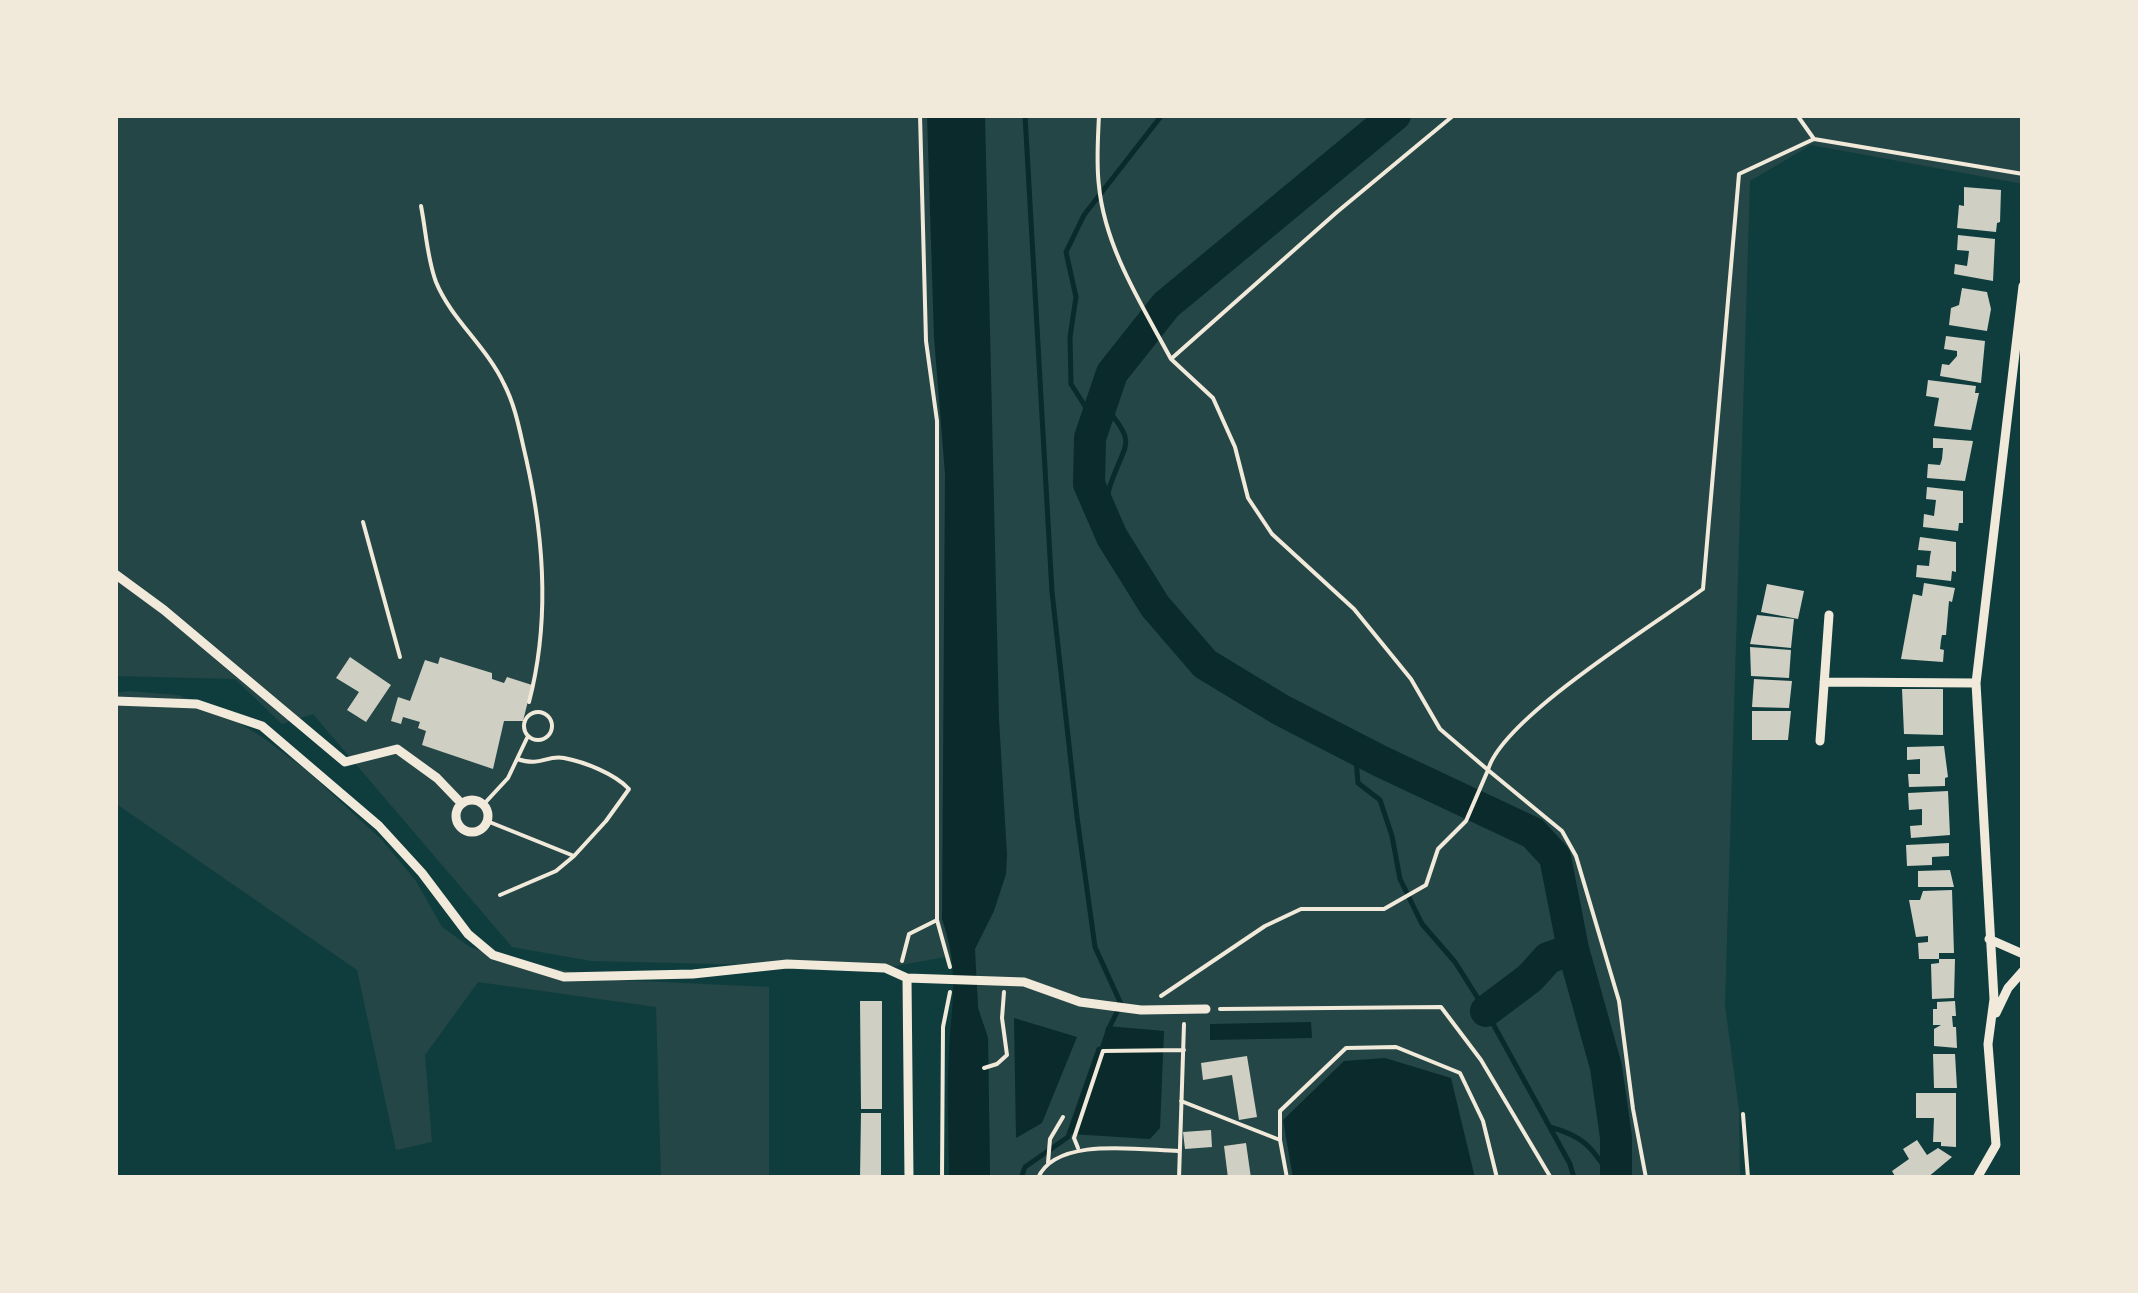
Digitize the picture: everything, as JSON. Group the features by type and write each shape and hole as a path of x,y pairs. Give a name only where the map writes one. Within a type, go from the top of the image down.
{"street":[{"path":"1977,1178 1996,1145 1988,1044 1992,1020 1976,683 2023,286"},
{"path":"2011,372 2023,365"},
{"path":"115,574 164,610 345,762 397,749 437,778 461,803"},
{"path":"1820,741 1828,615"},
{"path":"1824,682 1976,683"},
{"path":"115,701 198,704 262,726 379,826 422,873 468,934 493,956 564,977 693,974 787,964 885,968 903,976 1024,982 1080,1002 1136,1009 1206,1009"},
{"path":"470,799 484,804 487,821 475,832 460,828 456,812 461,803 470,799"},
{"path":"1989,940 2023,954"},
{"path":"1992,1020 2008,988 2023,971"},
{"path":"903,976 910,1178"}],"lane":[{"path":"536,711 549,716 553,724 546,738 528,736 524,728 528,715 536,711"},
{"path":"484,804 508,778 528,736"},
{"path":"500,896 556,872 606,821 629,789 617,778 562,758 533,764 517,758"},
{"path":"487,821 574,856"},
{"path":"1743,1114 1748,1178"}],"path":[{"path":"920,115 926,340 937,421 937,920 950,973"},
{"path":"1098,115 1098,185 1122,268 1171,359 1213,398 1235,447 1248,498 1272,534 1354,609 1411,679 1440,729 1562,830 1576,856 1619,1001 1646,1178"},
{"path":"1171,359 1454,115"},
{"path":"1797,115 1814,139"},
{"path":"1136,1009 1265,926 1301,908 1384,908 1426,885 1438,849 1466,821 1491,759 1530,712 1703,589 1738,174 1814,139 2023,174"},
{"path":"421,206 437,284 506,388 530,473 540,540 543,599 530,702"},
{"path":"363,522 400,657"},
{"path":"903,976 908,934 937,920"},
{"path":"984,1068 1007,1055 999,982"},
{"path":"942,1178 944,1027 950,986"},
{"path":"1206,1009 1441,1007 1481,1060 1550,1176"},
{"path":"1179,1178 1183,1009"},
{"path":"1287,1178 1280,1140 1280,1111 1346,1048 1396,1046 1460,1073 1483,1121 1497,1178"},
{"path":"1078,1148 1074,1138 1103,1051 1184,1050"},
{"path":"1182,1101 1280,1140"},
{"path":"1048,1165 1050,1139 1062,1117"},
{"path":"1038,1178 1041,1170 1078,1148 1178,1151"}],"shaded area":[{"path":"115,115 2023,115 2023,184 1811,145 1750,181 1725,1005 1739,1110 1740,1178 990,1178 988,1038 978,1008 976,973 945,957 885,968 591,961 512,947 313,714 282,724 235,679 115,676"},
{"path":"927,115 985,115 999,719 1007,855 1006,874 994,911 975,949 978,1008 988,1038 990,1178 949,1178 948,1071 953,977 942,919 945,474 934,337"},
{"path":"115,693 178,695 217,709 265,739 306,770 382,840 416,881 442,927 470,947 508,960 618,980 769,987 769,1178 661,1178 656,1007 478,982 425,1055 432,1142 396,1150 357,970 115,803"},
{"path":"1014,1018 1077,1037 1042,1123 1016,1138"},
{"path":"1311,1022 1312,1038 1210,1040 1210,1024"},
{"path":"1107,1026 1164,1031 1160,1128 1150,1139 1071,1134"},
{"path":"1385,1058 1451,1078 1475,1178 1293,1178 1283,1120 1344,1061"}],"building":[{"path":"1964,187 2001,190 1996,232 1957,228 1959,205 1964,206"},
{"path":"1958,235 1995,239 1993,281 1954,274 1955,264 1967,266 1969,251 1957,250"},
{"path":"1962,288 1987,292 1991,309 1987,331 1949,325 1951,308 1959,305"},
{"path":"1946,336 1985,341 1981,383 1940,376 1942,364 1949,365 1957,356 1957,351 1944,349"},
{"path":"1928,380 1976,386 1975,393 1979,393 1971,430 1934,426 1939,398 1926,396"},
{"path":"1933,438 1973,441 1965,481 1927,478 1928,464 1940,465 1942,459 1943,448 1933,448"},
{"path":"1927,487 1963,491 1963,523 1959,523 1958,531 1923,527 1924,514 1934,516 1936,500 1926,499"},
{"path":"1920,537 1956,542 1956,572 1952,571 1951,581 1916,577 1917,565 1929,566 1931,551 1918,550"},
{"path":"1924,583 1955,588 1952,602 1949,601 1946,635 1941,640 1943,662 1901,659 1913,594 1922,596"},
{"path":"1767,584 1804,591 1798,619 1761,612"},
{"path":"1757,615 1794,619 1791,648 1750,644"},
{"path":"1750,647 1791,650 1789,678 1751,676"},
{"path":"350,657 391,685 366,722 347,710 359,692 336,678"},
{"path":"440,657 492,673 492,679 504,683 507,677 532,685 523,721 504,721 493,769 422,745 426,731 418,728 420,722 403,717 401,724 391,721 398,697 410,701 425,660 438,664"},
{"path":"1754,679 1792,681 1789,708 1752,707"},
{"path":"1902,689 1943,689 1943,735 1904,734"},
{"path":"1752,711 1791,711 1788,740 1752,740"},
{"path":"1944,746 1948,777 1945,786 1909,787 1908,774 1920,774 1920,759 1907,760 1907,747"},
{"path":"1948,791 1950,835 1911,838 1910,826 1922,825 1922,809 1909,810 1908,793"},
{"path":"1949,843 1949,856 1932,857 1932,865 1907,866 1906,845"},
{"path":"1950,870 1954,887 1918,887 1918,871"},
{"path":"1952,890 1954,953 1939,953 1939,959 1919,959 1918,943 1928,942 1928,936 1916,937 1909,900 1920,900 1923,891"},
{"path":"1939,959 1955,959 1954,998 1932,999 1931,964 1939,963"},
{"path":"860,1001 882,1001 882,1109 861,1109"},
{"path":"1955,1001 1956,1016 1952,1016 1957,1048 1934,1046 1934,1029 1941,1025 1933,1025 1933,1009 1937,1009 1937,1002"},
{"path":"1933,1054 1955,1054 1957,1088 1934,1088"},
{"path":"1247,1056 1257,1117 1239,1120 1232,1075 1203,1080 1201,1063"},
{"path":"1916,1093 1956,1093 1956,1147 1933,1142 1934,1118 1916,1118"},
{"path":"861,1113 881,1113 881,1178 860,1178"},
{"path":"1211,1130 1212,1147 1185,1149 1183,1132"},
{"path":"1917,1140 1927,1155 1938,1148 1952,1157 1927,1178 1896,1178 1892,1171 1909,1159 1903,1149"},
{"path":"1246,1143 1251,1178 1228,1178 1224,1146"}],"waterway":[{"path":"1025,115 1052,592 1095,947 1121,1004 1108,1030"},
{"path":"1095,422 1071,384 1070,337 1076,297 1066,252 1084,215 1162,115"},
{"path":"1395,115 1166,305 1112,373 1090,438 1089,484 1112,537 1155,606 1205,664 1281,710 1533,833 1555,857 1573,949 1606,1067 1616,1137 1616,1178"},
{"path":"1101,401 1121,427 1126,443 1103,517"},
{"path":"1355,748 1358,783 1380,800 1400,879 1422,924 1455,962 1486,1011 1574,1178"},
{"path":"1486,1011 1530,978 1548,958 1573,949"},
{"path":"1021,1178 1025,1167 1068,1137 1099,1049"},
{"path":"1550,1127 1587,1145 1612,1178"}]}
